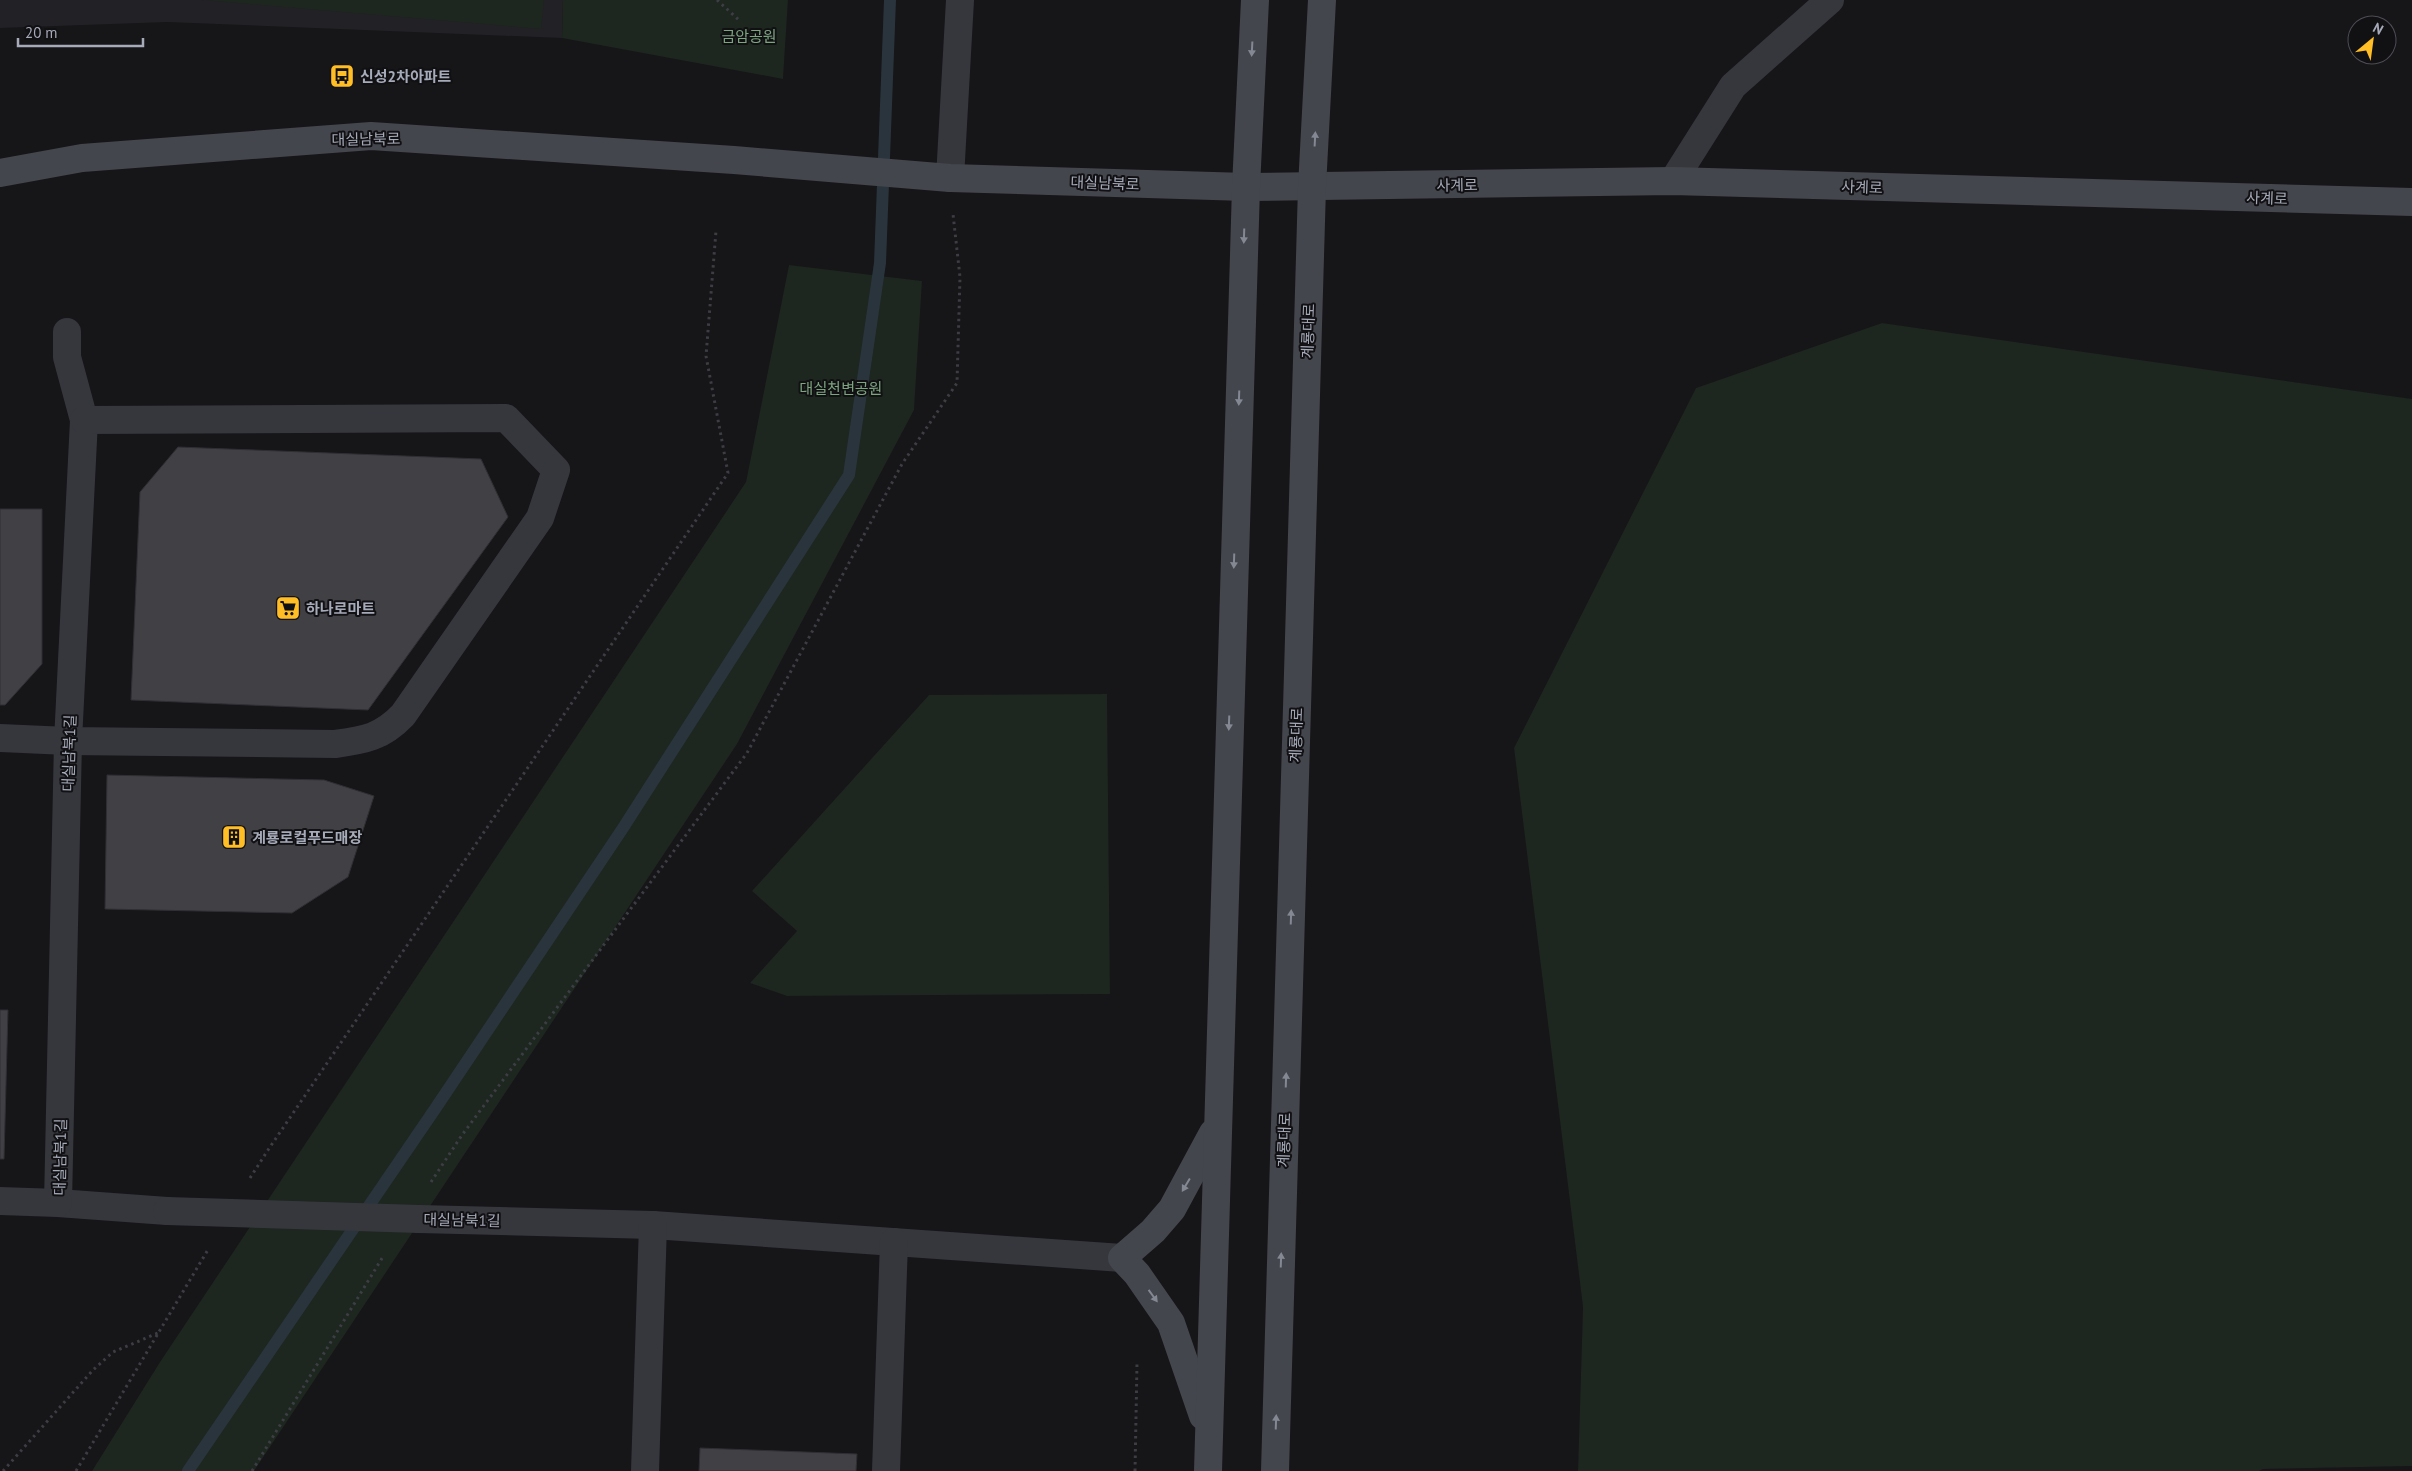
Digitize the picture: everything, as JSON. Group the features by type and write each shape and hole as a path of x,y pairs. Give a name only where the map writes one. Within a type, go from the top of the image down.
{"main road":[{"path":"1208,1471 1246,187 1255,0"},
{"name":"계룡대로","path":"1275,1471 1312,187 1322,0"},
{"name":"대실남북로","path":"0,173 82,158 371,136 734,160 950,178 1246,187 1312,187"},
{"name":"사계로","path":"1312,187 1673,181 2412,202"},
{"path":"1209,1434 1171,1323 1137,1274 1122,1258 1154,1231 1172,1209 1217,1126"}],"street":[{"path":"950,178 960,0"},
{"path":"1673,181 1733,86 1830,0"},
{"name":"대실남북1길","path":"67,332 67,357 84,420 68,741 58,1203 167,1211 654,1224 1122,1258"},
{"path":"0,738 68,741 335,744 379,735 391,727 403,715 540,518 556,470 506,418 84,420"},
{"path":"0,1201 58,1203"},
{"path":"645,1471 654,1224"},
{"path":"886,1471 894,1242"}],"path":[{"path":"717,0 740,21"},
{"path":"431,1183 468,1127 747,753 902,464 957,383 960,277 950,178"},
{"path":"248,1183 268,1150 728,473 706,356 716,230"},
{"path":"76,1471 213,1241"},
{"path":"252,1471 389,1248"},
{"path":"3,1471 93,1370 113,1352 158,1333"},
{"path":"1135,1471 1137,1363"}],"shaded area":[{"path":"0,0 563,0 562,38 167,22 0,28"}],"green space":[{"path":"202,0 544,0 541,29"},
{"name":"금암공원","path":"563,0 788,0 783,79 562,38"},
{"name":"대실천변공원","path":"789,265 922,281 914,410 737,744 254,1471 92,1471 160,1362 746,482"},
{"path":"1882,323 2412,399 2412,1466 2263,1469 2259,1471 1578,1471 1583,1307 1514,748 1696,388"},
{"path":"1107,694 1110,994 787,996 750,983 797,931 752,891 929,695"}],"building":[{"name":"하나로마트","path":"178,447 481,459 508,517 368,710 131,700 140,492"},
{"path":"0,509 42,509 42,664 5,705 0,705"},
{"name":"계룡로컬푸드매장","path":"107,775 324,780 374,796 348,877 292,913 105,909"},
{"path":"0,1010 8,1010 4,1159 0,1159"},
{"path":"700,1448 857,1454 856,1471 699,1471"}],"waterway":[{"path":"188,1471 435,1109 623,828 849,475 880,263 890,0"}],"place":[{"name":"신성2차아파트","path":"342,76"},
{"name":"하나로마트","path":"288,608"},
{"name":"계룡로컬푸드매장","path":"234,837"}]}
